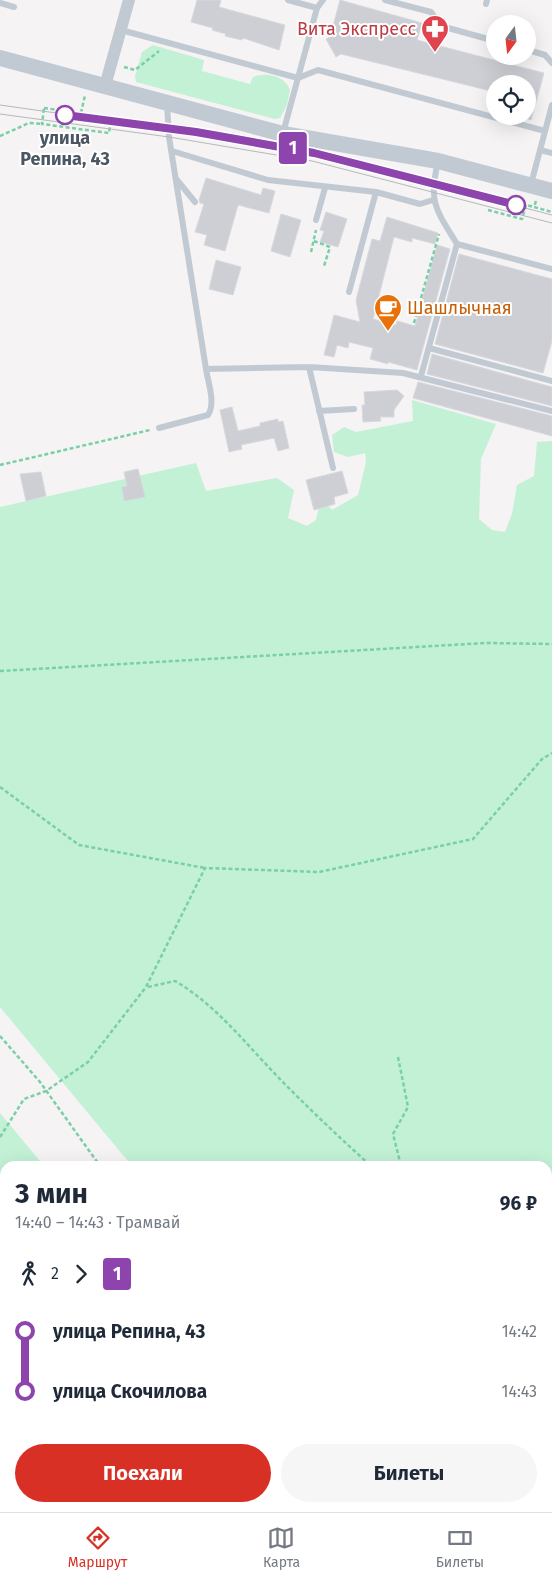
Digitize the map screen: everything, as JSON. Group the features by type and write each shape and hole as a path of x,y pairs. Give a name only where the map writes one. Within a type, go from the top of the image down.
{"street":[{"path":"105,86 129,0"},
{"path":"0,58 283,134 438,161 552,191"}],"lane":[{"path":"288,0 317,8"},
{"path":"283,134 317,8 323,0"},
{"path":"386,0 431,12 441,26 486,38"},
{"path":"0,3 14,7"},
{"path":"121,30 298,78 318,70 545,131"},
{"path":"536,52 545,55 552,63"},
{"path":"159,428 208,415 212,409 176,179 167,103"},
{"path":"531,186 552,105"},
{"path":"540,150 552,153"},
{"path":"172,151 268,180 325,188 376,192 420,204 433,200"},
{"path":"438,161 432,183 433,200 457,244 552,269"},
{"path":"176,179 195,202"},
{"path":"316,220 325,188"},
{"path":"349,292 376,192"},
{"path":"421,376 457,244"},
{"path":"429,348 552,381"},
{"path":"206,369 309,367 368,369 421,376 552,411"},
{"path":"309,367 333,468"},
{"path":"319,411 354,409"}],"path":[{"path":"111,64 135,70 162,49 164,42"},
{"path":"0,136 29,123 109,133 111,117 44,108 42,124"},
{"path":"488,210 522,219 526,205 534,207"},
{"path":"311,252 318,222 316,220"},
{"path":"414,323 443,220"},
{"path":"314,241 330,246 324,266"},
{"path":"0,465 159,428"},
{"path":"0,671 486,643 552,644"},
{"path":"0,787 79,845 205,868 319,872 474,839 542,758 552,753"},
{"path":"0,1137 24,1099 46,1091 88,1062 146,987 205,868"},
{"path":"146,987 175,981 189,990 224,1021 307,1107 366,1161"},
{"path":"0,1036 46,1091 96,1161"},
{"path":"398,1056 408,1107 393,1134 400,1161"}],"green space":[{"path":"153,45 204,60 202,71 250,84 253,77 269,75 279,78 284,81 290,90 287,105 280,118 275,119 136,82 135,76 142,52"},
{"path":"412,400 496,424 481,459 479,519 492,530 505,532 512,514 517,485 534,476 537,442 552,441 552,1161 128,1161 0,1007 0,507 196,463 206,491 277,478 294,490 288,518 307,526 316,520 319,506 325,502 332,510 358,495 366,462 365,453 348,457 334,452 332,435 344,427 356,432 413,421"},
{"path":"0,1113 40,1161 0,1161"}],"building":[{"path":"197,0 221,0 219,7 285,25 279,50 243,38 242,40 225,36 226,34 212,30 213,28 191,22"},
{"path":"340,0 422,23 417,40 486,58 486,65 513,65 544,73 536,102 536,75 486,75 486,90 341,54 336,57 326,39 330,37"},
{"path":"206,178 261,195 263,188 275,191 269,213 238,205 225,251 204,245 207,235 195,232 204,204 200,203 199,200"},
{"path":"326,212 347,219 338,247 320,242 324,231 320,230"},
{"path":"281,214 301,220 290,257 271,251"},
{"path":"387,217 438,233 435,244 412,238 412,242 394,237 373,319 396,325 397,321 415,326 437,245 450,249 417,370 370,359 373,348 349,342 348,348 337,345 334,357 324,355 334,315 360,322 356,300 372,239 380,241"},
{"path":"459,254 552,279 552,341 543,373 435,344"},
{"path":"216,260 241,267 233,295 209,289"},
{"path":"432,354 552,387 552,406 427,374"},
{"path":"418,382 552,416 552,436 413,398"},
{"path":"397,390 404,396 394,410 394,417 380,417 381,421 363,422 362,405 365,405 364,392"},
{"path":"232,407 238,431 260,426 260,423 278,419 278,422 283,421 289,448 278,451 274,438 241,445 242,449 229,452 220,410"},
{"path":"138,469 145,497 124,501 122,487 127,486 124,472"},
{"path":"342,471 348,493 334,497 335,504 314,510 306,480"},
{"path":"41,472 46,496 26,501 20,474"}],"tram line":[{"path":"0,105 197,133 314,153 552,215"},
{"path":"0,114 169,137 312,161 552,223"},
{"name":"1","path":"65,115 196,132 287,147 516,205"}],"place":[{"name":"Вита Экспресс","path":"435,53"},
{"name":"улица Репина, 43","path":"65,115"},
{"name":"Шашлычная","path":"388,332"}]}
